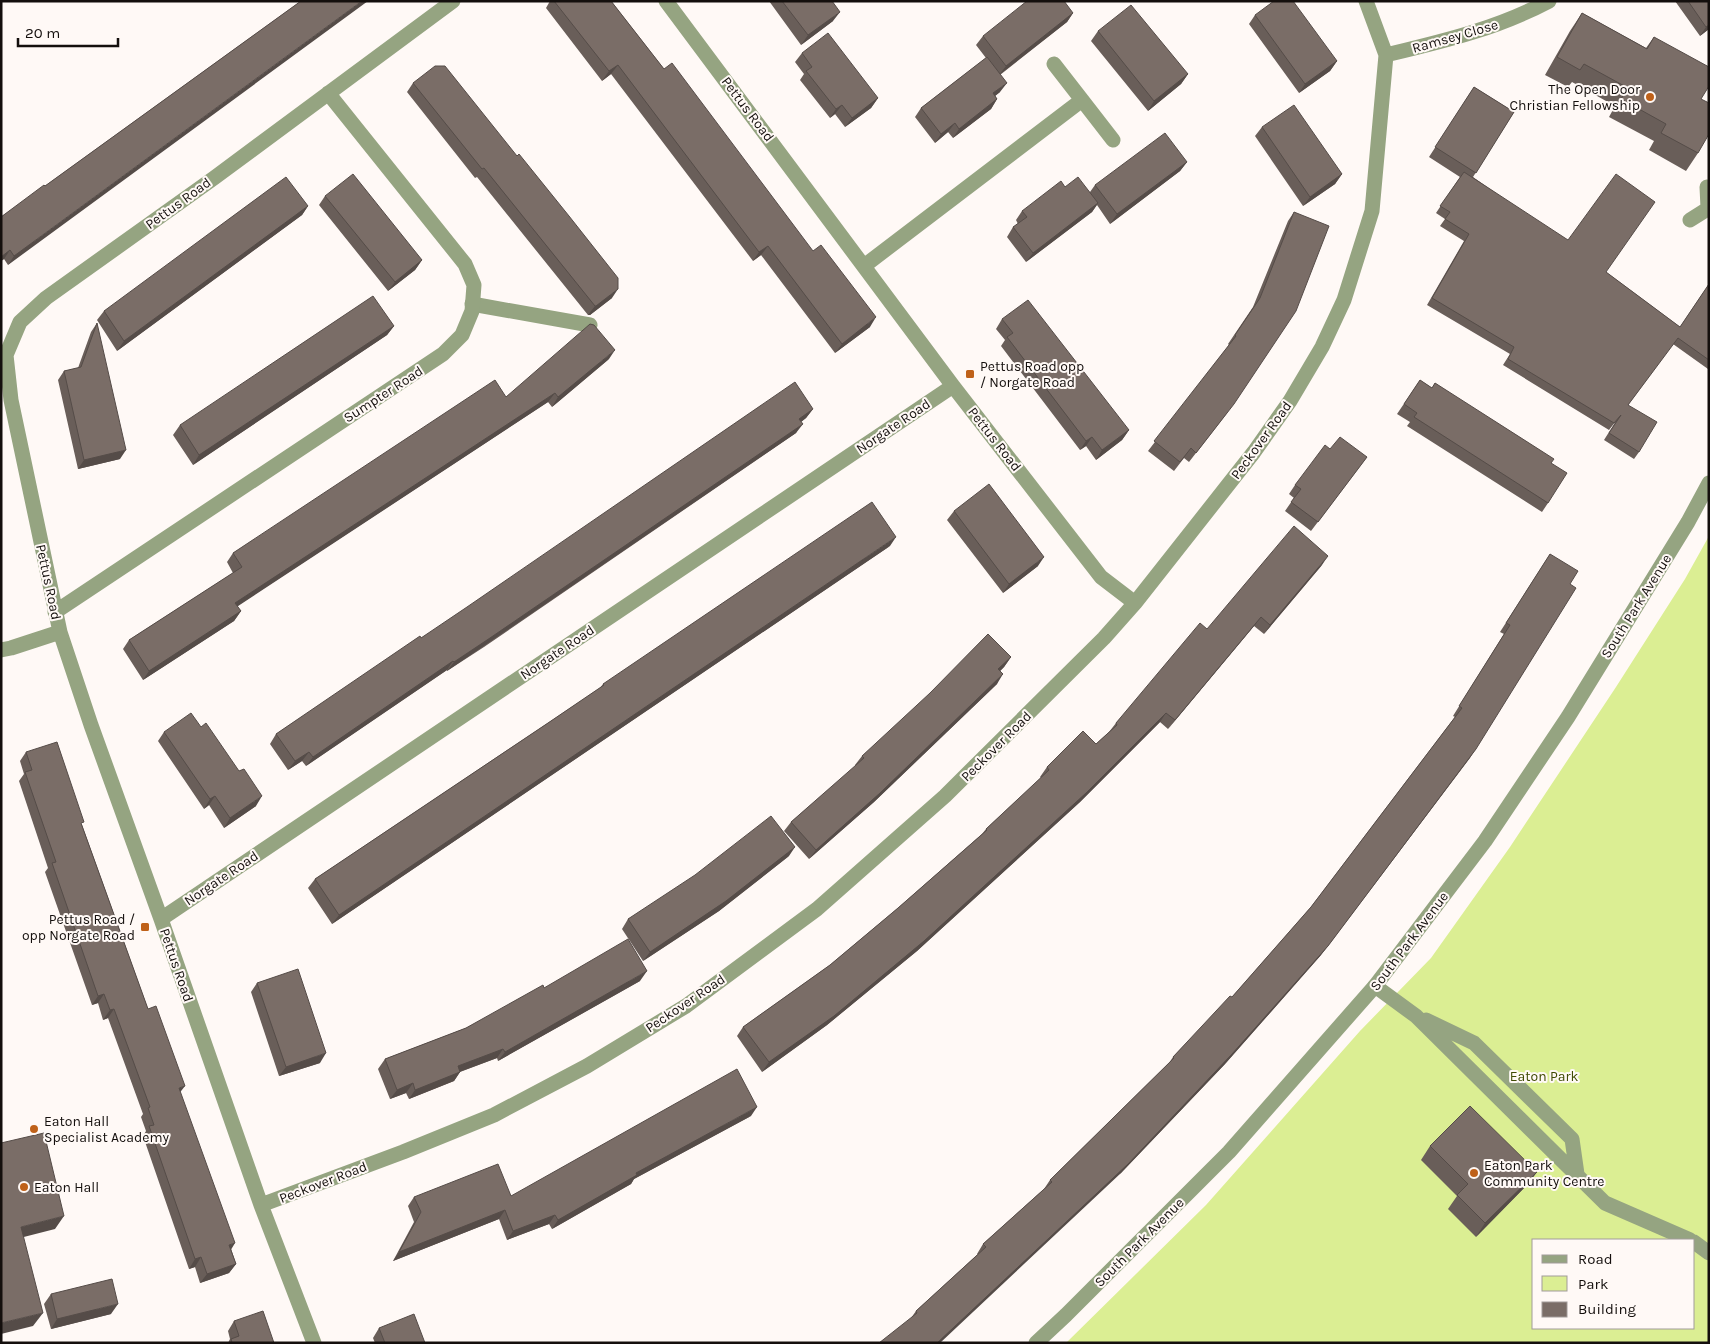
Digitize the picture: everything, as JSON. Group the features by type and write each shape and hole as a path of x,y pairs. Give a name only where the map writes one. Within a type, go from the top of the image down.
{"street":[{"name":"Pettus Road","path":"314,1343 261,1205 91,725 60,632 6,399 6,355 20,322 46,298 214,178 453,1"},
{"name":"Pettus Road","path":"666,1 954,386 1101,577 1135,603"},
{"name":"Peckover Road","path":"261,1205 403,1152 494,1115 587,1066 686,1006 817,909 945,796 1104,638 1135,603 1254,452 1290,401 1322,347 1344,300 1372,211 1386,55 1366,1"},
{"name":"Ramsey Close","path":"1386,55 1479,31 1530,11 1549,1"},
{"path":"1054,64 1113,140"},
{"name":"Sumpter Road","path":"55,612 443,354 462,335 472,311 474,285 465,264 328,93"},
{"path":"864,266 1082,100"},
{"path":"1690,220 1708,208 1707,187"},
{"path":"472,304 590,325"},
{"name":"Norgate Road","path":"161,919 954,386"},
{"name":"South Park Avenue","path":"1036,1343 1229,1152 1375,986 1485,841 1568,717 1688,522 1709,483"},
{"path":"1,650 60,632"},
{"path":"1375,986 1416,1016 1605,1203 1687,1239"},
{"path":"1416,1016 1474,1043 1572,1139 1577,1174"},
{"path":"1695,1243 1709,1253"}],"green space":[{"name":"Eaton Park","path":"1709,536 1709,1343 1066,1343 1206,1205 1360,1031 1431,958 1510,847 1685,579"}],"building":[{"path":"301,1 362,1 14,256 10,250 1,257 1,217"},
{"path":"554,1 611,1 664,69 672,63 813,251 821,245 876,317 842,344 768,246 759,252 618,65 609,71"},
{"path":"782,1 832,1 840,12 808,35"},
{"path":"1027,1 1064,1 1073,13 1006,66 983,36"},
{"path":"1274,1 1293,1 1337,61 1305,84 1255,15"},
{"path":"1688,1 1709,1 1709,25 1706,27"},
{"path":"1131,5 1188,74 1154,101 1098,31"},
{"name":"The Open Door Christian Fellowship","path":"1582,13 1647,49 1654,37 1709,67 1709,86 1701,99 1709,103 1709,134 1698,153 1661,133 1666,124 1621,99 1628,88 1584,64 1580,70 1557,57"},
{"path":"828,33 878,98 852,118 842,105 836,109 806,71 812,67 802,53"},
{"path":"987,57 1007,83 993,93 997,99 959,129 955,123 941,134 921,108"},
{"path":"435,66 445,66 517,156 519,154 618,278 618,289 596,306 413,83"},
{"path":"1474,87 1514,112 1476,173 1435,147"},
{"path":"1294,105 1342,174 1310,197 1262,127"},
{"path":"1165,133 1187,162 1117,214 1095,185"},
{"path":"1464,172 1568,240 1616,174 1655,202 1606,272 1680,327 1709,284 1709,360 1678,338 1628,405 1657,422 1639,452 1609,433 1621,415 1614,423 1508,359 1514,347 1432,298 1469,234 1445,219 1450,212 1440,206"},
{"path":"353,174 422,260 395,282 325,196"},
{"path":"286,177 308,206 124,341 104,311"},
{"path":"1078,177 1098,203 1033,253 1013,227 1027,217 1022,211 1061,181 1065,187"},
{"path":"1294,212 1329,226 1296,311 1234,404 1196,453 1191,448 1180,462 1154,441 1236,336 1260,298"},
{"path":"373,296 394,326 199,455 180,425"},
{"path":"1028,300 1129,430 1102,450 1092,437 1086,441 1007,337 1013,333 1002,319"},
{"path":"97,323 126,450 84,460 64,371 81,367"},
{"path":"590,324 594,325 615,350 558,397 555,393 235,603 241,611 149,671 129,640 242,567 233,553 495,380 506,397"},
{"path":"1420,380 1432,388 1435,383 1554,459 1551,463 1567,473 1548,503 1414,417 1417,413 1404,404"},
{"path":"795,382 813,409 799,419 803,424 313,757 309,752 295,761 276,734 420,636 421,638 467,607"},
{"path":"1340,437 1367,457 1318,522 1291,502 1301,489 1295,485 1325,445 1330,449"},
{"path":"989,484 1044,557 1009,584 954,511"},
{"path":"872,502 896,537 339,915 315,879"},
{"path":"1294,526 1328,556 1270,625 1261,617 1175,720 1166,713 1086,793 924,941 834,1016 769,1062 743,1027 830,965 898,908 987,830 1049,770 1047,767 1083,731 1096,744 1117,725 1116,723 1200,623 1207,629"},
{"path":"1550,554 1578,571 1570,584 1576,588 1476,749 1328,946 1232,1054 1128,1164 937,1343 879,1343 917,1313 916,1311 986,1247 983,1244 1052,1182 1050,1180 1174,1058 1230,996 1232,997 1311,907 1462,708 1459,706 1510,625 1506,623"},
{"path":"988,634 1011,657 998,669 1003,674 880,793 816,850 791,822 864,758 862,756 930,693"},
{"path":"191,713 201,727 206,723 239,771 244,769 262,796 230,818 215,796 210,799 164,732"},
{"path":"57,742 84,822 81,823 148,1009 156,1006 185,1086 179,1088 235,1243 229,1245 236,1264 207,1274 201,1257 195,1259 149,1126 154,1125 148,1108 150,1107 114,1009 110,1010 104,994 98,996 52,863 56,862 25,772 32,770 26,752"},
{"path":"771,816 795,847 726,901 650,952 628,919 695,875"},
{"path":"628,939 647,971 505,1052 503,1049 458,1066 460,1072 415,1090 413,1083 397,1090 385,1059 466,1028 543,985 544,988"},
{"path":"298,969 326,1053 286,1067 257,983"},
{"path":"737,1069 757,1107 636,1173 637,1175 558,1220 555,1215 513,1231 505,1210 399,1252 421,1212 414,1197 498,1164 511,1196"},
{"name":"Eaton Park Community Centre","path":"1470,1106 1537,1172 1485,1223 1457,1195 1468,1184 1430,1146"},
{"path":"44,1133 64,1216 21,1227 43,1313 1,1323 1,1143"},
{"path":"112,1279 118,1304 57,1319 51,1294"},
{"path":"263,1311 274,1343 232,1343 231,1339 239,1336 234,1321"},
{"path":"414,1314 425,1343 385,1343 379,1328"}],"place":[{"name":"The Open Door Christian Fellowship","path":"1650,97"},
{"name":"Pettus Road opp / Norgate Road","path":"970,374"},
{"name":"Pettus Road / opp Norgate Road","path":"145,927"},
{"name":"Eaton Hall Specialist Academy","path":"34,1129"},
{"name":"Eaton Park Community Centre","path":"1474,1173"},
{"name":"Eaton Hall","path":"24,1187"}]}
